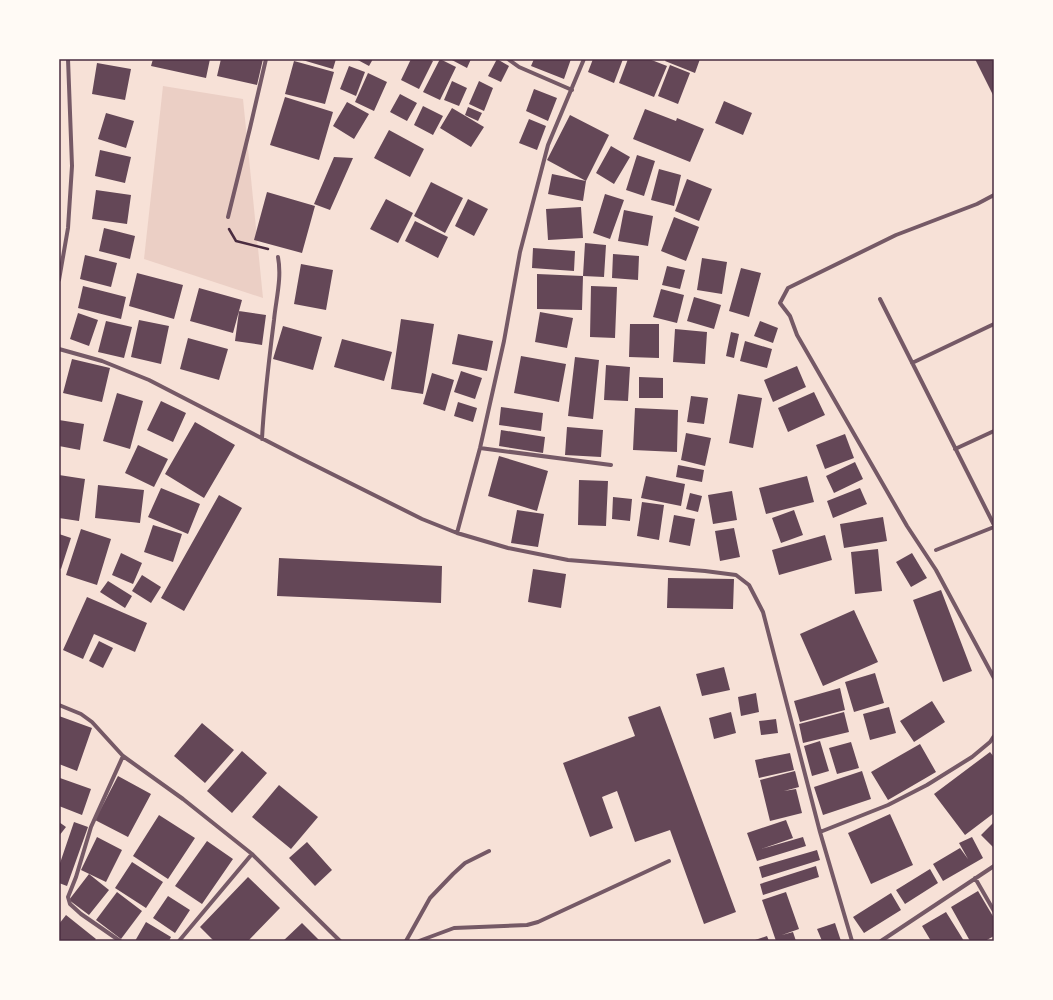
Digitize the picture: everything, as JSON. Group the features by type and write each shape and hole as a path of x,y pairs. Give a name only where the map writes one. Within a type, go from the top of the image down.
{"street":[{"path":"59,280 68,228 72,166 68,59"},
{"path":"228,217 266,59"},
{"path":"508,59 519,67 572,90"},
{"path":"457,533 480,448 504,341 520,252 548,145 584,59"},
{"path":"994,195 977,204 896,235 788,288 780,303 790,316 797,335 907,526 936,570 994,678"},
{"path":"262,439 266,387 275,307 279,287 278,257"},
{"path":"880,300 994,526 936,550"},
{"path":"912,363 994,324"},
{"path":"59,349 102,361 149,380 262,439 422,518 457,533 508,548 568,560 705,571 736,575 749,585 763,612 820,832 852,941"},
{"path":"955,449 994,431"},
{"path":"480,448 611,465"},
{"path":"59,705 81,714 92,722 123,756 183,799 252,854 340,941"},
{"path":"820,832 888,805 927,785 972,757 990,742 994,736"},
{"path":"120,941 81,914 70,904 68,897 76,877 91,827 123,756"},
{"path":"406,941 430,898 465,863 490,851"},
{"path":"179,941 252,854"},
{"path":"419,941 454,928 513,926 538,922 669,861"},
{"path":"881,941 994,866"},
{"path":"975,878 994,911"}],"path":[{"path":"228,217 228,227 236,240 269,249 278,257"}],"shaded area":[{"path":"163,86 243,99 263,298 144,259"}],"building":[{"path":"153,59 210,59 206,78 151,66"},
{"path":"221,59 263,59 257,85 217,76"},
{"path":"299,59 336,59 333,69"},
{"path":"356,59 373,59 369,66"},
{"path":"411,59 429,59 433,61 419,89 401,80"},
{"path":"440,59 456,67 440,100 423,92"},
{"path":"450,59 471,59 467,68"},
{"path":"497,59 509,66 501,82 488,76"},
{"path":"534,59 571,59 564,79 531,66"},
{"path":"593,59 623,59 614,83 588,72"},
{"path":"628,59 649,59 667,66 654,97 619,83"},
{"path":"666,59 700,59 695,73 665,61"},
{"path":"975,59 994,59 994,97"},
{"path":"294,61 334,72 325,104 285,94"},
{"path":"97,63 131,69 125,100 92,94"},
{"path":"670,65 690,73 678,104 658,96"},
{"path":"349,66 365,72 356,96 340,89"},
{"path":"368,73 387,82 374,111 355,102"},
{"path":"452,81 467,88 459,106 444,100"},
{"path":"479,81 493,88 484,111 469,104"},
{"path":"534,89 557,98 548,121 526,111"},
{"path":"400,94 417,103 407,121 390,112"},
{"path":"285,97 333,112 319,160 270,145"},
{"path":"724,101 752,113 743,135 715,123"},
{"path":"347,102 369,114 354,139 333,126"},
{"path":"423,106 443,116 433,135 414,125"},
{"path":"468,107 482,113 478,121 465,115"},
{"path":"452,108 484,127 471,147 440,128"},
{"path":"645,109 676,121 677,118 704,129 690,162 633,139"},
{"path":"106,113 134,121 126,148 98,139"},
{"path":"570,115 609,135 586,181 547,160"},
{"path":"529,119 546,126 537,150 519,143"},
{"path":"389,130 424,149 410,177 374,158"},
{"path":"611,146 630,157 614,184 596,173"},
{"path":"100,150 131,157 125,183 95,176"},
{"path":"637,155 655,161 644,196 626,190"},
{"path":"334,157 353,158 330,210 314,204"},
{"path":"659,169 681,175 674,206 651,200"},
{"path":"552,174 586,181 583,201 548,194"},
{"path":"687,179 712,189 699,221 675,211"},
{"path":"431,182 463,198 445,233 414,216"},
{"path":"96,190 131,195 127,224 92,219"},
{"path":"267,192 315,206 302,253 254,240"},
{"path":"605,194 624,200 610,239 593,233"},
{"path":"386,199 413,213 398,243 370,229"},
{"path":"468,199 488,209 474,236 455,226"},
{"path":"581,207 583,238 548,240 546,209"},
{"path":"624,210 653,216 648,246 618,241"},
{"path":"674,217 699,227 686,261 661,251"},
{"path":"415,221 448,237 438,258 405,241"},
{"path":"104,228 135,236 130,259 99,251"},
{"path":"585,243 606,245 604,277 583,276"},
{"path":"533,248 575,251 574,271 532,268"},
{"path":"613,254 639,256 638,280 612,278"},
{"path":"85,255 117,263 111,287 80,279"},
{"path":"702,258 727,262 722,294 697,290"},
{"path":"301,264 333,270 326,310 294,304"},
{"path":"667,266 685,270 680,289 662,285"},
{"path":"741,268 761,273 749,317 729,311"},
{"path":"137,273 183,285 174,319 129,306"},
{"path":"537,274 583,276 582,310 537,309"},
{"path":"83,286 126,297 121,319 78,308"},
{"path":"591,286 617,287 615,338 590,337"},
{"path":"199,288 242,300 233,333 190,321"},
{"path":"661,289 684,295 677,323 653,317"},
{"path":"694,297 721,305 714,329 687,321"},
{"path":"239,311 266,315 262,345 235,341"},
{"path":"540,312 573,318 567,348 535,342"},
{"path":"78,313 98,320 89,346 70,339"},
{"path":"401,319 434,324 423,394 391,389"},
{"path":"139,320 169,326 161,364 131,357"},
{"path":"106,321 132,327 124,358 98,352"},
{"path":"760,321 778,328 773,343 754,336"},
{"path":"630,324 659,324 659,358 629,357"},
{"path":"283,326 322,337 313,370 273,359"},
{"path":"675,329 707,332 705,364 673,362"},
{"path":"731,332 739,334 734,358 726,356"},
{"path":"458,334 493,341 487,371 452,364"},
{"path":"188,338 228,349 219,380 180,369"},
{"path":"342,339 392,352 384,381 334,367"},
{"path":"745,341 772,349 767,368 740,361"},
{"path":"521,356 566,364 559,402 514,393"},
{"path":"575,357 599,360 593,419 568,416"},
{"path":"72,359 110,368 102,402 63,393"},
{"path":"606,365 630,367 628,401 604,400"},
{"path":"797,366 806,387 773,402 764,380"},
{"path":"461,371 482,378 475,399 454,392"},
{"path":"432,373 454,380 445,411 423,404"},
{"path":"639,377 663,378 663,398 639,398"},
{"path":"814,392 825,415 788,432 778,408"},
{"path":"117,393 143,401 130,449 103,441"},
{"path":"738,394 762,398 753,448 729,443"},
{"path":"691,396 708,398 704,424 687,422"},
{"path":"161,401 186,413 173,442 147,430"},
{"path":"458,402 477,408 473,422 454,416"},
{"path":"501,407 543,413 541,431 499,425"},
{"path":"635,408 678,410 677,452 633,450"},
{"path":"59,420 84,424 80,450 59,446"},
{"path":"195,422 235,445 204,498 165,474"},
{"path":"567,427 603,430 601,457 565,455"},
{"path":"501,430 545,437 543,453 499,446"},
{"path":"686,433 711,438 705,466 681,460"},
{"path":"845,434 854,458 825,469 816,445"},
{"path":"138,445 168,459 154,487 125,473"},
{"path":"499,456 548,471 537,511 488,496"},
{"path":"855,462 863,479 834,493 826,476"},
{"path":"678,465 704,470 702,482 676,477"},
{"path":"59,475 85,479 79,521 59,518"},
{"path":"646,476 685,484 681,506 641,498"},
{"path":"807,476 814,502 766,514 759,488"},
{"path":"579,480 608,481 606,526 578,525"},
{"path":"98,485 144,490 140,523 95,518"},
{"path":"161,488 200,504 188,534 148,517"},
{"path":"860,488 867,504 833,518 827,501"},
{"path":"732,491 737,520 713,524 708,495"},
{"path":"690,493 702,496 698,512 686,509"},
{"path":"219,495 242,508 184,611 161,598"},
{"path":"613,497 632,499 630,521 612,519"},
{"path":"642,502 664,505 659,540 637,536"},
{"path":"517,510 544,514 538,547 511,543"},
{"path":"794,510 803,535 781,543 772,518"},
{"path":"674,515 695,519 690,546 669,542"},
{"path":"883,517 887,541 844,548 840,524"},
{"path":"153,525 182,534 173,562 144,552"},
{"path":"734,528 740,557 720,561 715,531"},
{"path":"81,529 111,539 97,585 66,575"},
{"path":"59,534 71,538 61,569 59,568"},
{"path":"825,535 832,560 779,575 772,550"},
{"path":"878,549 882,591 855,594 851,552"},
{"path":"121,553 142,563 133,584 112,575"},
{"path":"912,553 927,578 911,587 896,562"},
{"path":"279,558 442,566 441,603 277,596"},
{"path":"533,569 566,574 561,608 528,602"},
{"path":"142,575 161,587 151,603 132,591"},
{"path":"668,578 734,579 733,609 667,608"},
{"path":"108,581 132,596 125,608 100,592"},
{"path":"941,590 972,671 943,682 913,600"},
{"path":"87,597 147,623 135,652 94,634 83,659 63,650"},
{"path":"854,610 878,662 823,686 800,634"},
{"path":"99,641 113,648 103,668 89,661"},
{"path":"724,667 730,690 702,696 696,674"},
{"path":"875,673 884,703 854,712 845,682"},
{"path":"840,688 845,710 800,722 794,701"},
{"path":"756,693 759,712 741,716 738,697"},
{"path":"932,701 945,722 914,742 900,721"},
{"path":"660,706 736,912 704,924 670,830 635,842 617,791 602,797 613,828 590,837 563,763 635,736 628,717"},
{"path":"889,707 896,733 870,740 863,714"},
{"path":"731,712 736,733 714,739 709,718"},
{"path":"844,712 849,732 803,743 799,724"},
{"path":"59,716 92,728 77,771 59,764"},
{"path":"776,719 778,733 761,735 759,721"},
{"path":"202,723 234,750 205,783 174,756"},
{"path":"820,741 829,771 812,776 804,746"},
{"path":"851,742 859,768 837,774 829,748"},
{"path":"920,744 936,772 888,800 871,772"},
{"path":"242,751 267,773 232,813 207,791"},
{"path":"990,752 994,757 994,813 965,835 934,794"},
{"path":"790,753 794,770 759,778 755,760"},
{"path":"795,771 799,787 784,791 796,789 802,813 770,821 760,780"},
{"path":"862,771 871,799 823,815 814,787"},
{"path":"118,776 151,794 128,837 95,820"},
{"path":"60,778 91,789 82,815 59,806"},
{"path":"279,785 318,817 291,849 252,817"},
{"path":"890,814 913,865 871,884 848,833"},
{"path":"159,815 195,838 168,879 133,856"},
{"path":"786,820 793,838 761,849 803,837 806,846 757,861 747,833"},
{"path":"59,822 66,827 59,836"},
{"path":"74,822 88,827 67,886 59,883 59,866"},
{"path":"994,822 994,848 981,835"},
{"path":"97,837 122,850 106,882 81,870"},
{"path":"972,837 983,858 943,881 933,864 960,848 968,859 959,843"},
{"path":"207,841 233,859 202,904 175,886"},
{"path":"307,842 332,870 315,886 289,858"},
{"path":"817,850 820,860 762,878 759,867"},
{"path":"132,862 163,882 146,908 115,888"},
{"path":"816,866 819,877 763,895 760,884"},
{"path":"930,869 938,883 905,904 896,890"},
{"path":"89,874 109,890 89,915 69,900"},
{"path":"248,877 280,908 248,941 214,941 200,927"},
{"path":"978,891 994,918 994,936 985,941 970,941 951,907"},
{"path":"117,892 142,911 121,939 96,920"},
{"path":"786,892 799,929 782,935 793,932 796,941 776,941 762,900"},
{"path":"891,893 901,910 864,933 853,917"},
{"path":"168,896 190,910 175,933 153,918"},
{"path":"946,912 964,941 931,941 922,926"},
{"path":"66,915 96,939 94,941 59,941 59,924"},
{"path":"146,922 171,937 169,941 135,941"},
{"path":"302,923 320,941 283,941"},
{"path":"835,923 841,941 822,941 817,929"},
{"path":"767,936 769,941 752,941"}]}
